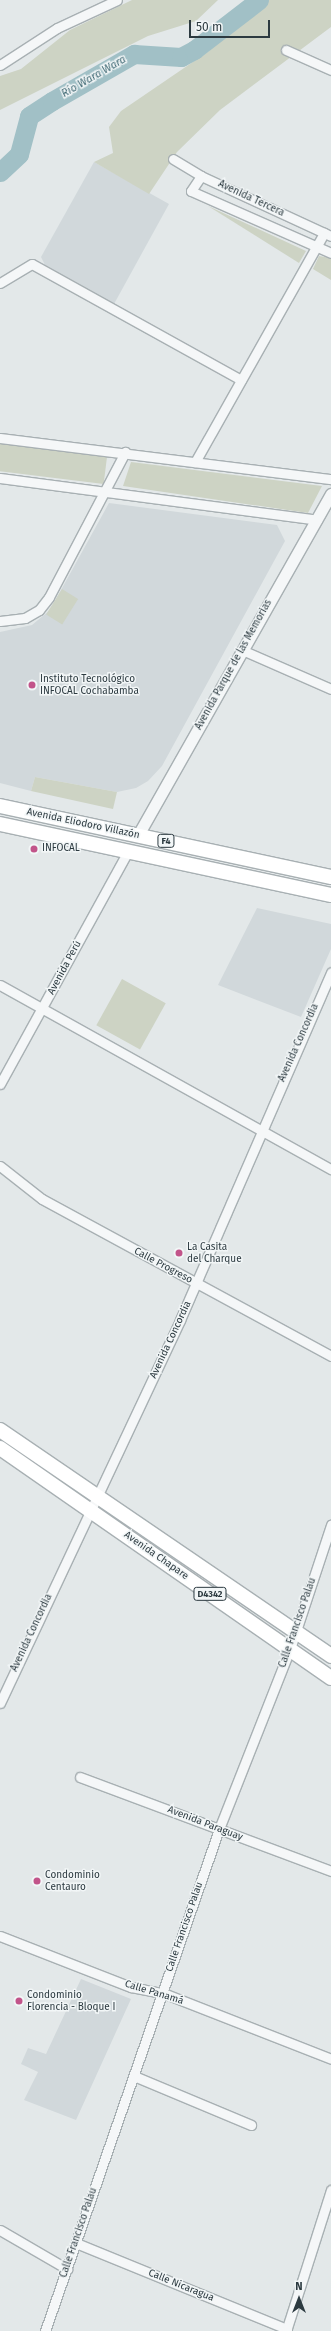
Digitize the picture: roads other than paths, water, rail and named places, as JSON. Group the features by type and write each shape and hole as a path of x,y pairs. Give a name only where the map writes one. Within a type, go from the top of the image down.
{"main road":[{"name":"Avenida Eliodoro Villazón","path":"0,806 331,877"},
{"name":"Avenida Eliodoro Villazón","path":"0,824 331,894"},
{"name":"Avenida Chapare","path":"0,1430 98,1495 331,1656"},
{"name":"Avenida Chapare","path":"0,1448 331,1678"}],"street":[{"path":"0,65 57,28 117,0"},
{"path":"286,50 331,70"},
{"name":"Avenida Tercera","path":"173,159 201,176 328,234"},
{"name":"Avenida Tercera","path":"201,176 191,191 331,253"},
{"path":"195,462 316,247 328,234"},
{"path":"0,283 32,264 241,380"},
{"path":"0,438 125,452 331,479"},
{"path":"0,621 25,618 39,610 106,491 125,452"},
{"path":"0,478 317,520"},
{"name":"Avenida Parque de las Memorias","path":"138,835 331,494"},
{"path":"242,650 331,689"},
{"name":"Avenida Perú","path":"0,1084 128,851"},
{"name":"Avenida Concordia","path":"0,1703 196,1284 259,1131 331,972"},
{"path":"0,985 259,1131 331,1169"},
{"name":"Calle Progreso","path":"0,1166 42,1199 331,1356"},
{"name":"Calle Francisco Palau","path":"45,2331 219,1829 290,1649 331,1525"},
{"name":"Avenida Paraguay","path":"80,1777 331,1871"},
{"name":"Calle Panamá","path":"0,1936 131,1987 163,1993 331,2059"},
{"path":"134,2076 251,2125"},
{"path":"287,2330 331,2190"},
{"path":"0,2230 67,2269"},
{"name":"Calle Nicaragua","path":"76,2243 287,2330"}],"waterway":[{"name":"Río Wara Wara","path":"0,172 19,154 29,116 52,101 134,54 181,57 194,50 259,0"}],"place":[{"name":"Instituto Tecnológico INFOCAL Cochabamba","path":"32,685"},
{"name":"INFOCAL","path":"34,849"},
{"name":"La Casita del Charque","path":"179,1253"},
{"name":"Condominio Centauro","path":"37,1881"},
{"name":"Condominio Florencia - Bloque I","path":"19,2001"}]}
